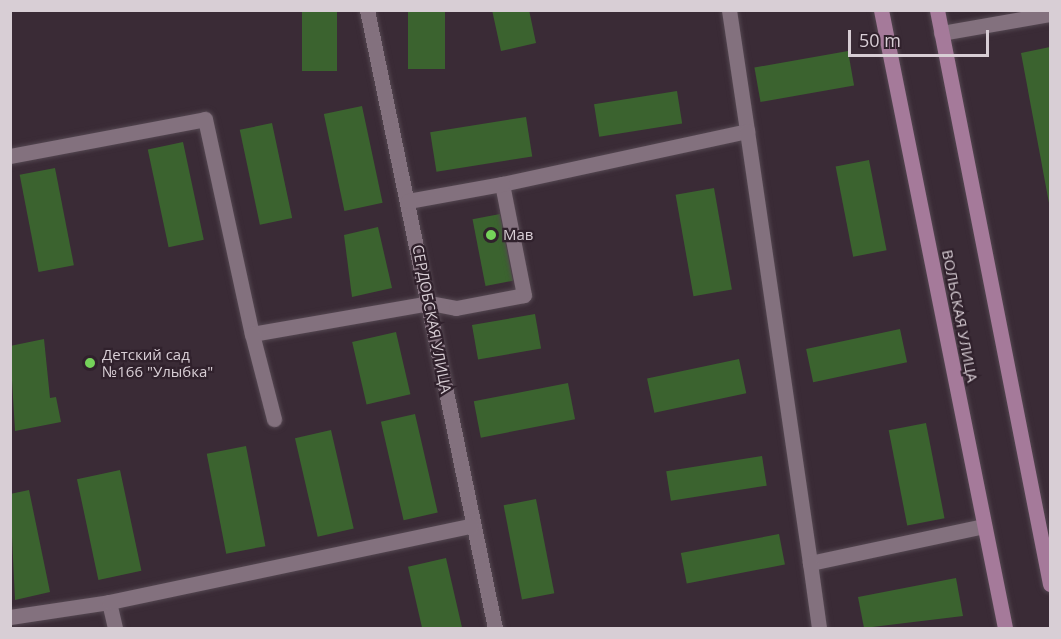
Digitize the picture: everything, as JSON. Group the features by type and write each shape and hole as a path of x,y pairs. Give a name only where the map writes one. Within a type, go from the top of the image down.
{"main road":[{"name":"ВОЛЬСКАЯ УЛИЦА","path":"880,10 1005,628"},
{"path":"937,10 1050,584"}],"street":[{"name":"СЕРДОБСКАЯ УЛИЦА","path":"367,10 430,303 471,526 495,628"},
{"path":"729,10 819,628"},
{"path":"941,33 1050,14"},
{"path":"10,156 205,119 252,334 274,419"},
{"path":"408,201 502,184 747,131"},
{"path":"252,334 430,303 456,308 524,295 502,184"},
{"path":"10,617 109,602 471,526"},
{"path":"810,563 984,526"},
{"path":"109,602 115,628"}],"building":[{"path":"302,10 337,10 337,71 302,71"},
{"path":"408,10 445,10 445,69 408,69"},
{"path":"492,10 529,10 536,43 501,51"},
{"path":"1050,47 1050,203 1049,203 1021,53"},
{"path":"848,51 854,85 761,102 754,67"},
{"path":"677,91 682,124 599,137 594,104"},
{"path":"362,106 383,203 344,211 324,114"},
{"path":"526,117 532,157 436,172 430,132"},
{"path":"272,123 292,218 260,225 240,130"},
{"path":"183,142 204,240 169,247 148,149"},
{"path":"869,160 887,250 853,257 836,166"},
{"path":"55,168 74,265 39,272 20,175"},
{"path":"714,188 732,289 693,296 676,195"},
{"path":"500,214 513,281 485,286 473,219"},
{"path":"378,227 392,288 352,297 344,235"},
{"path":"535,314 541,348 478,360 472,325"},
{"path":"900,329 907,362 813,382 806,349"},
{"path":"396,332 410,394 367,404 352,342"},
{"path":"44,339 50,398 56,397 61,422 15,431 10,346"},
{"path":"739,359 746,393 654,413 647,379"},
{"path":"568,383 575,419 481,438 474,401"},
{"path":"415,414 438,512 404,520 381,422"},
{"path":"926,423 945,518 907,525 889,430"},
{"path":"331,430 354,528 318,537 295,438"},
{"path":"246,446 265,546 226,554 207,454"},
{"path":"762,456 767,486 671,501 666,471"},
{"path":"120,470 141,571 98,580 77,479"},
{"path":"29,490 50,592 15,600 10,494"},
{"path":"536,499 554,593 522,600 504,505"},
{"path":"779,534 785,564 687,584 681,553"},
{"path":"446,558 462,628 422,628 408,567"},
{"path":"956,578 963,616 864,628 858,597"}],"place":[{"name":"Мав","path":"491,235"},
{"name":"Детский сад №166 \"Улыбка\"","path":"90,363"}]}
